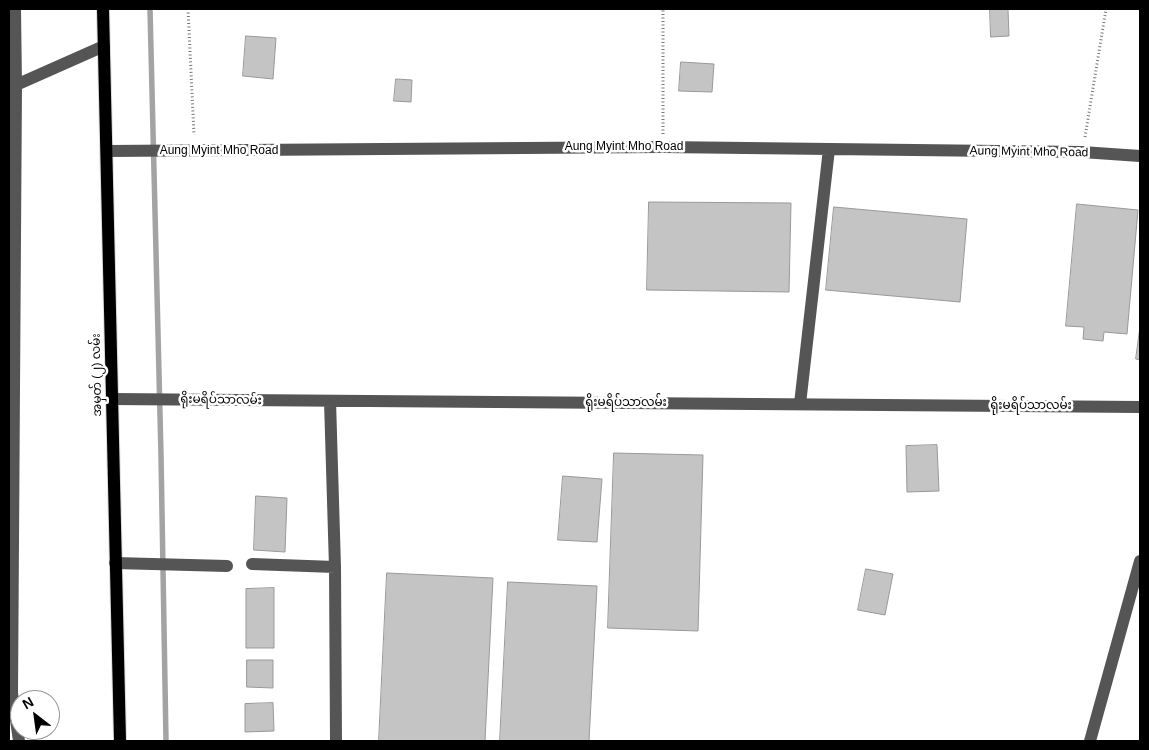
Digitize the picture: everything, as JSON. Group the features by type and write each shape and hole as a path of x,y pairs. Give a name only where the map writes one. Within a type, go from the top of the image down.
{"main road":[{"name":"အမှတ် (၂) လမ်း","path":"103,9 120,741"}],"street":[{"path":"10,690 11,432 16,85 15,9"},
{"path":"16,85 104,46"},
{"name":"Aung Myint Mho Road","path":"107,151 662,147 1082,152 1140,156"},
{"path":"800,404 829,149"},
{"name":"ရိုးမရိပ်သာလမ်း","path":"111,399 1140,407"},
{"path":"330,401 335,567 336,741"},
{"path":"1090,741 1140,561"},
{"path":"115,563 227,566"},
{"path":"252,564 335,567"}],"path":[{"path":"188,9 195,151"},
{"path":"662,147 663,9"},
{"path":"1082,152 1106,9"}],"building":[{"path":"990,9 1008,9 1009,36 991,37"},
{"path":"246,36 276,38 273,79 243,76"},
{"path":"681,62 714,64 712,92 679,91"},
{"path":"396,79 412,80 411,102 394,101"},
{"path":"649,202 791,203 789,292 647,290"},
{"path":"1077,204 1138,210 1127,334 1104,332 1103,341 1083,339 1084,327 1066,326"},
{"path":"834,207 967,219 960,302 826,290"},
{"path":"1140,327 1140,360 1136,359"},
{"path":"937,445 939,491 907,492 906,446"},
{"path":"614,453 703,455 698,631 608,628"},
{"path":"563,476 602,479 597,542 558,540"},
{"path":"256,496 287,498 285,552 254,550"},
{"path":"866,569 893,574 885,615 858,610"},
{"path":"387,573 493,578 485,741 379,741"},
{"path":"508,582 597,586 589,741 500,741"},
{"path":"274,588 274,648 246,648 246,589"},
{"path":"247,660 273,660 273,688 247,687"},
{"path":"273,703 274,731 245,732 245,704"}],"waterway":[{"path":"150,9 166,741"}]}
